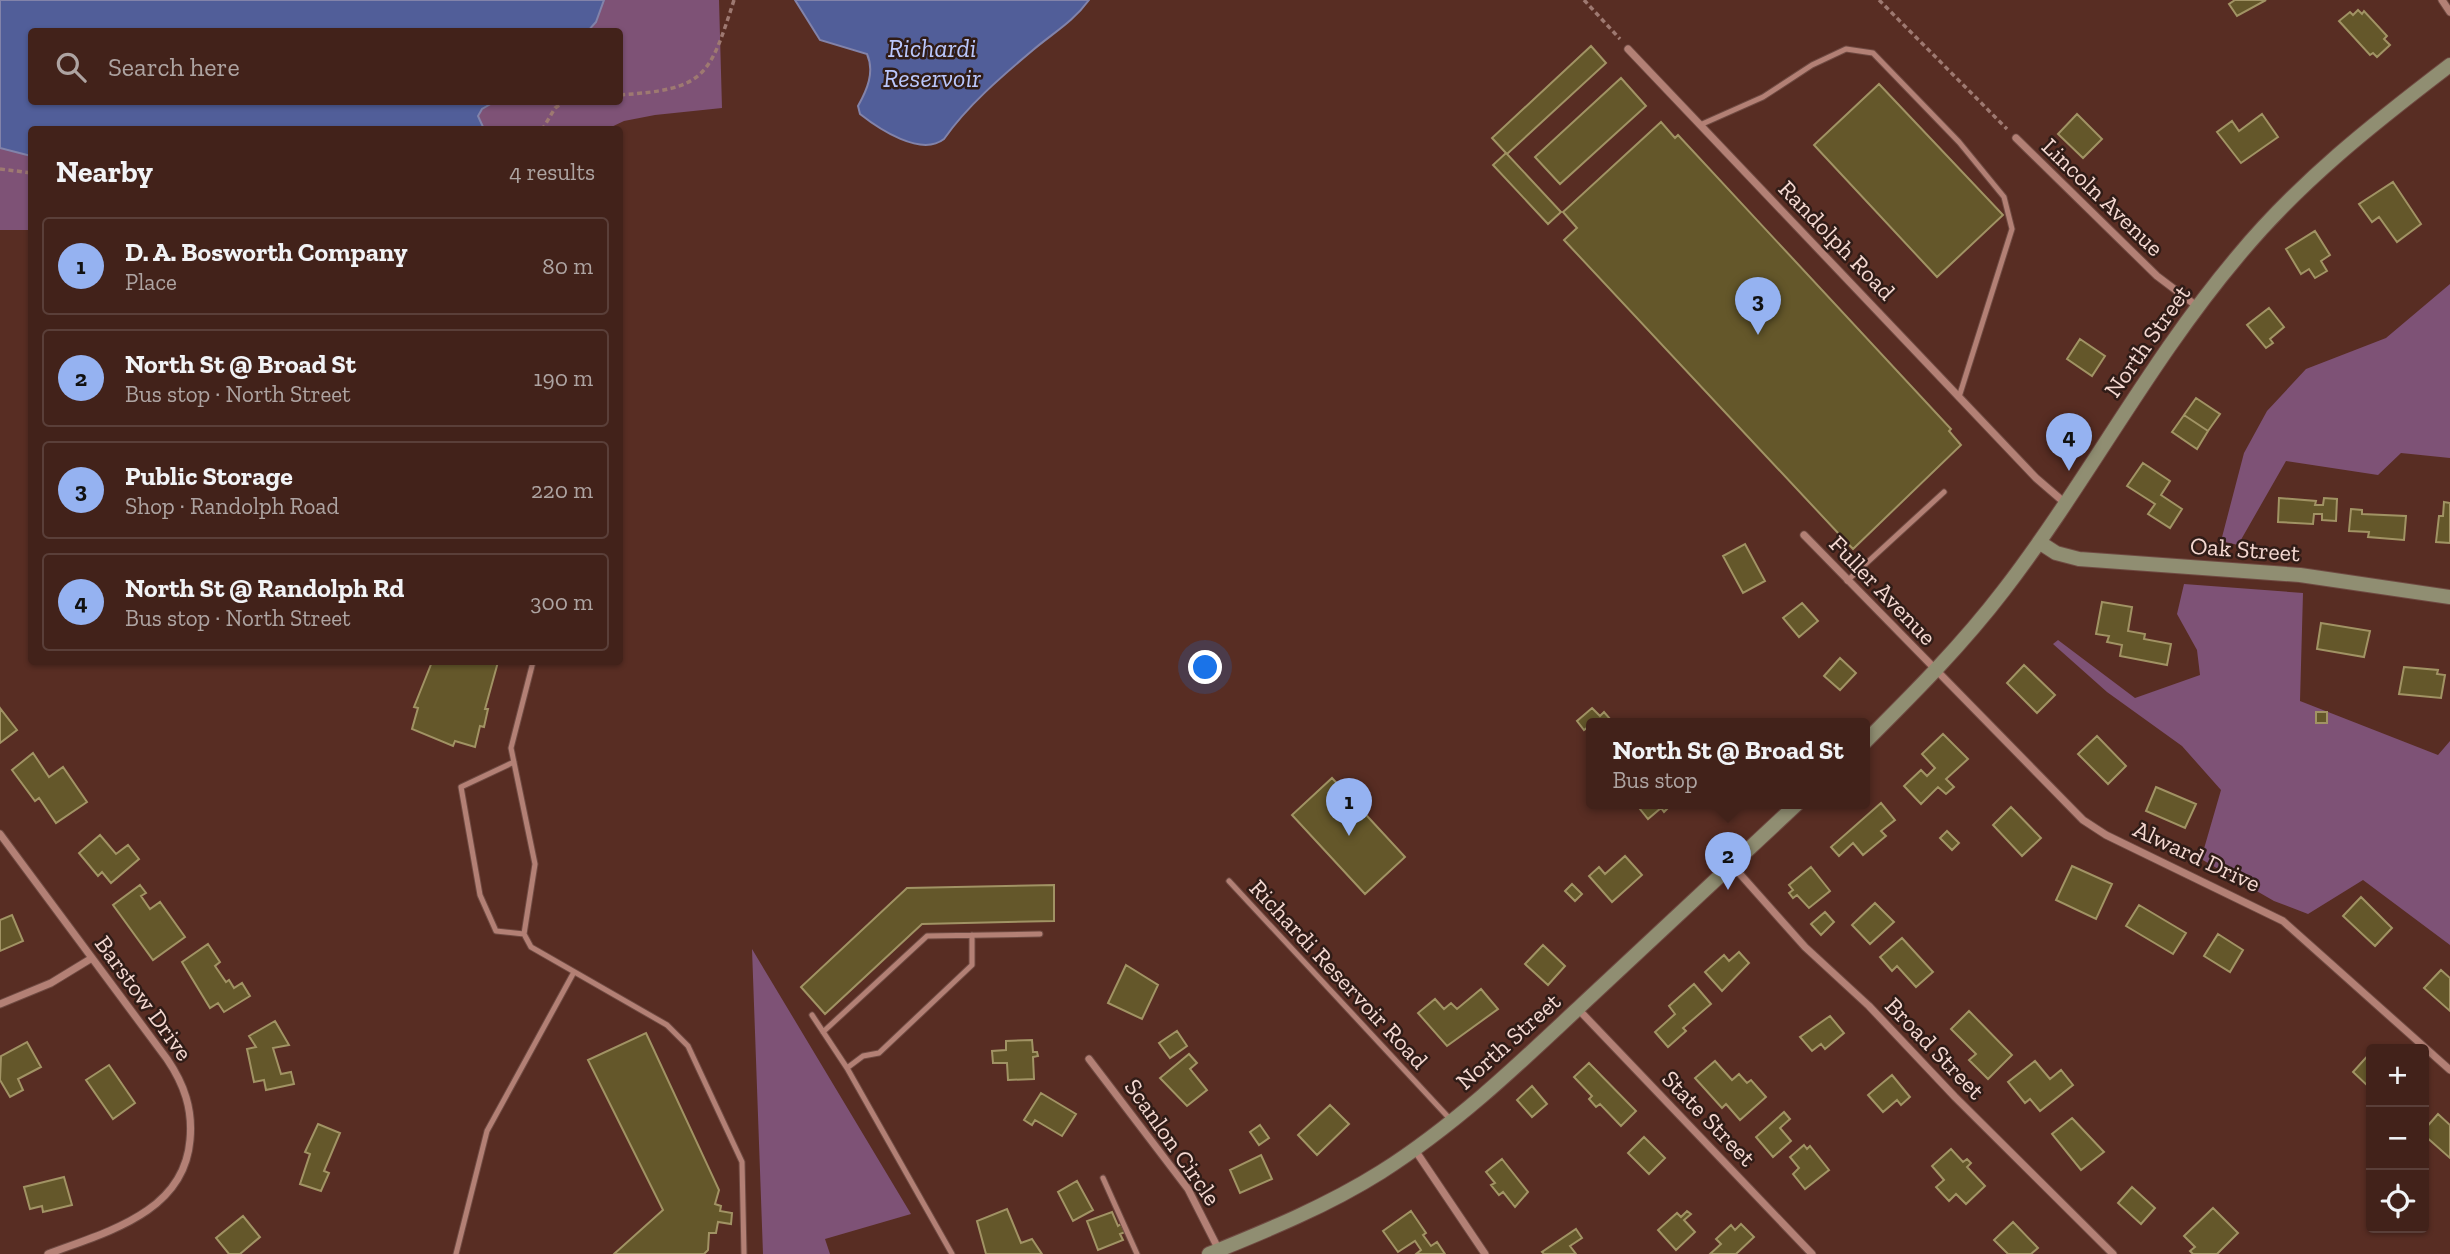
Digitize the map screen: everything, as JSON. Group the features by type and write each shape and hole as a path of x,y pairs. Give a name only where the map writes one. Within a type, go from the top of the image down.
{"main road":[{"name":"North Street","path":"1870,736 1935,672 2003,591 2066,503 2198,307 2255,235 2293,195 2365,132 2450,65"},
{"name":"Oak Street","path":"2039,542 2056,552 2079,559 2300,575 2450,597"},
{"name":"North Street","path":"1216,1253 1330,1200 1415,1149 1452,1121 1578,1009 1792,809"}],"street":[{"path":"2442,0 2450,12"},
{"name":"Randolph Road","path":"1628,49 2036,478 2066,503"},
{"name":"Lincoln Avenue","path":"2016,138 2157,276 2198,307"},
{"name":"Fuller Avenue","path":"1804,535 1935,672"},
{"name":"Alward Drive","path":"1935,672 2083,820 2106,835 2283,920 2450,1070"},
{"name":"Barstow Drive","path":"0,834 177,1075 190,1113 189,1152 180,1177 151,1209 119,1227 48,1254"},
{"name":"Broad Street","path":"1732,865 1805,947 1863,1001 2113,1254"},
{"path":"0,1004 51,984 92,958"},
{"name":"State Street","path":"1578,1009 1812,1254"},
{"name":"Scanlon Circle","path":"1089,1059 1188,1189 1216,1253"},
{"path":"1415,1149 1485,1254"}],"lane":[{"path":"1700,125 1763,97 1812,65 1846,49 1873,53 1959,142 2004,197 2012,229 1959,397"},
{"path":"1847,581 1944,492"},
{"path":"532,665 513,733 514,762 535,864 524,934 531,947 667,1025 688,1046 742,1162 744,1254"},
{"path":"514,762 461,787 480,895 496,931 524,934"},
{"name":"Richardi Reservoir Road","path":"1229,881 1452,1121"},
{"path":"824,1032 927,936 1040,934"},
{"path":"847,1068 863,1056 879,1053 972,965 972,935"},
{"path":"456,1254 487,1131 574,972"},
{"path":"812,1015 847,1068 953,1254"},
{"path":"1103,1178 1137,1254"}],"path":[{"path":"623,95 678,86 703,74 712,62 734,0"},
{"path":"1584,0 1628,49"},
{"path":"1879,0 2016,138"},
{"path":"544,126 560,105"},
{"path":"0,169 28,172"}],"shaded area":[{"path":"604,0 719,0 722,108 655,115 624,121 613,126 482,126 478,117 482,109 489,105 623,105 623,28 591,28 596,22"},
{"path":"0,148 28,155 28,230 0,230"},
{"path":"2450,284 2450,458 2401,453 2378,475 2286,461 2238,545 2221,541 2244,453 2267,411 2306,369 2386,338"},
{"path":"2184,584 2303,593 2300,701 2438,755 2450,741 2450,945 2363,880 2308,914 2274,901 2201,859 2221,790 2182,746 2107,692 2053,644 2058,640 2135,698 2200,675 2197,650 2177,614"},
{"path":"752,949 911,1214 825,1239 830,1254 763,1254"}],"water":[{"path":"0,0 604,0 596,22 591,28 28,28 28,105 489,105 478,116 483,126 28,126 28,155 0,148"},
{"name":"Richardi Reservoir","path":"795,0 1089,0 1070,21 986,92 944,139 935,144 924,145 901,139 860,114 858,106 870,74 867,54 820,40"}],"building":[{"path":"2235,0 2266,0 2237,16 2229,4"},
{"path":"2358,10 2362,14 2364,11 2387,36 2384,39 2390,45 2377,57 2373,53 2370,55 2339,21 2350,12 2353,15"},
{"path":"1591,46 1606,63 1507,154 1561,212 1548,224 1493,165 1506,153 1492,138"},
{"path":"1621,78 1646,106 1560,184 1535,157"},
{"path":"1879,84 2003,215 1937,277 1814,145"},
{"path":"2077,114 2102,139 2083,158 2058,134"},
{"path":"2262,114 2278,137 2241,163 2217,132 2232,121 2239,131"},
{"path":"1661,122 1675,138 1678,135 1951,429 1949,431 1961,445 1853,549 1564,240 1577,228 1563,212"},
{"path":"2393,182 2421,224 2397,242 2379,217 2372,222 2359,204"},
{"path":"2315,231 2330,255 2321,261 2327,271 2315,278 2309,269 2301,274 2286,249"},
{"path":"2269,308 2284,327 2270,339 2273,343 2266,348 2247,325"},
{"path":"2080,339 2105,356 2092,376 2067,359"},
{"path":"2196,398 2220,414 2208,431 2184,415"},
{"path":"2184,415 2208,431 2197,449 2172,432"},
{"path":"2143,463 2170,481 2161,495 2182,509 2170,528 2148,514 2155,504 2127,486"},
{"path":"2279,498 2316,501 2315,505 2323,505 2324,498 2337,499 2336,521 2322,520 2322,514 2314,514 2313,524 2278,522"},
{"path":"2444,502 2450,503 2450,543 2436,542 2439,516 2443,516"},
{"path":"2351,509 2362,510 2362,514 2406,516 2404,540 2368,537 2369,532 2349,531"},
{"path":"1745,544 1765,581 1743,593 1723,556"},
{"path":"2102,602 2132,607 2128,631 2145,634 2144,639 2171,644 2167,665 2120,656 2122,645 2107,642 2109,636 2096,634"},
{"path":"1802,603 1818,621 1799,637 1783,618"},
{"path":"2321,623 2370,631 2364,657 2317,649"},
{"path":"1840,658 1856,673 1840,690 1824,676"},
{"path":"431,665 497,665 485,709 488,709 484,727 480,726 475,747 455,741 453,746 412,729 418,708 414,707"},
{"path":"2024,665 2055,695 2037,713 2007,683"},
{"path":"2404,667 2438,670 2437,674 2445,675 2441,698 2399,694"},
{"path":"0,708 17,730 0,743"},
{"path":"1592,708 1600,716 1604,712 1609,718 1586,718 1584,730 1577,721"},
{"path":"2316,712 2327,712 2327,723 2316,723"},
{"path":"1943,734 1968,759 1946,779 1954,787 1946,794 1938,787 1921,804 1904,786 1921,770 1927,776 1935,768 1922,754"},
{"path":"2097,736 2126,766 2108,784 2078,754"},
{"path":"33,753 49,777 63,767 87,802 56,823 39,798 35,801 12,770"},
{"path":"1332,778 1405,857 1365,894 1292,815"},
{"path":"2156,787 2196,804 2185,828 2146,811"},
{"path":"1881,803 1895,820 1881,831 1886,836 1863,855 1853,843 1839,856 1831,847"},
{"path":"2011,807 2041,838 2022,856 1993,825"},
{"path":"1640,809 1660,809 1648,819"},
{"path":"1947,831 1959,843 1952,850 1940,838"},
{"path":"100,835 116,854 128,845 139,859 111,883 102,872 98,876 79,853"},
{"path":"1625,856 1642,875 1612,902 1589,876 1599,867 1605,874"},
{"path":"2072,866 2112,884 2096,919 2056,900"},
{"path":"1811,867 1830,891 1809,908 1797,895 1793,898 1789,893 1793,890 1789,885"},
{"path":"1572,884 1582,894 1575,901 1565,891"},
{"path":"140,885 146,893 141,896 150,909 160,902 185,937 153,960 113,905"},
{"path":"1054,885 1054,921 922,924 825,1014 801,987 907,888"},
{"path":"2361,897 2392,928 2375,946 2343,916"},
{"path":"1875,903 1894,922 1870,944 1852,925"},
{"path":"2139,905 2186,933 2173,954 2126,926"},
{"path":"1825,912 1834,922 1821,935 1811,924"},
{"path":"12,915 23,941 0,951 0,920"},
{"path":"2218,934 2243,950 2230,972 2204,956"},
{"path":"1902,938 1933,972 1916,987 1897,966 1892,971 1880,957"},
{"path":"208,944 220,962 215,966 226,982 229,980 234,988 242,983 250,996 224,1012 218,1003 210,1008 182,962"},
{"path":"1543,945 1565,966 1548,985 1525,964"},
{"path":"1739,952 1749,963 1722,991 1705,972 1724,955 1729,961"},
{"path":"1126,965 1158,985 1142,1019 1108,1003"},
{"path":"2441,970 2450,978 2450,1011 2424,988"},
{"path":"1694,984 1711,1004 1683,1028 1686,1031 1668,1047 1655,1032 1675,1014 1669,1006"},
{"path":"1481,989 1498,1009 1447,1046 1418,1013 1435,999 1444,1009 1451,1003 1457,1009"},
{"path":"1969,1011 2012,1055 1988,1079 1969,1060 1976,1054 1951,1029"},
{"path":"1830,1016 1844,1033 1825,1049 1821,1044 1812,1051 1800,1037"},
{"path":"275,1021 289,1045 273,1048 281,1074 291,1072 294,1084 266,1090 264,1080 254,1082 247,1049 256,1047 249,1036"},
{"path":"1177,1031 1187,1046 1170,1058 1159,1043"},
{"path":"646,1033 719,1190 715,1204 721,1206 720,1211 732,1213 731,1224 718,1222 716,1233 709,1233 708,1250 704,1254 614,1254 663,1210 588,1060"},
{"path":"1032,1040 1033,1052 1037,1052 1038,1056 1033,1057 1034,1079 1008,1080 1007,1063 993,1063 992,1051 1006,1050 1006,1041"},
{"path":"27,1042 41,1067 18,1079 23,1090 10,1097 0,1080 1,1056"},
{"path":"1189,1054 1197,1063 1190,1069 1207,1090 1187,1106 1160,1078"},
{"path":"2366,1058 2366,1084 2353,1072"},
{"path":"1715,1061 1732,1080 1739,1074 1747,1083 1751,1080 1766,1097 1740,1120 1726,1104 1722,1108 1695,1078"},
{"path":"2035,1061 2050,1079 2061,1070 2073,1085 2040,1111 2030,1099 2025,1103 2008,1082"},
{"path":"1589,1063 1636,1111 1621,1126 1600,1104 1596,1107 1589,1099 1592,1096 1574,1077"},
{"path":"109,1065 135,1103 113,1119 86,1080"},
{"path":"1892,1075 1910,1097 1901,1105 1897,1100 1883,1112 1868,1095"},
{"path":"1532,1086 1547,1104 1532,1117 1517,1100"},
{"path":"1041,1093 1076,1114 1062,1136 1035,1120 1032,1125 1024,1120"},
{"path":"1330,1105 1349,1124 1317,1155 1298,1135"},
{"path":"1784,1112 1790,1119 1780,1128 1791,1141 1773,1157 1756,1137"},
{"path":"2438,1114 2450,1125 2450,1158 2429,1139 2429,1124"},
{"path":"2072,1118 2104,1152 2081,1170 2052,1134"},
{"path":"318,1124 340,1133 324,1171 329,1173 321,1191 300,1184 310,1154 305,1152"},
{"path":"1260,1125 1269,1138 1259,1145 1250,1132"},
{"path":"1644,1137 1665,1158 1649,1174 1628,1153"},
{"path":"1804,1145 1807,1149 1810,1146 1829,1170 1805,1189 1793,1174 1799,1168 1790,1157"},
{"path":"1951,1149 1963,1162 1967,1159 1971,1163 1967,1167 1985,1186 1966,1204 1956,1194 1949,1201 1936,1187 1944,1180 1932,1166"},
{"path":"1261,1155 1272,1179 1240,1193 1230,1170"},
{"path":"1502,1159 1528,1192 1515,1207 1503,1192 1499,1195 1491,1185 1495,1183 1486,1172"},
{"path":"64,1177 72,1205 43,1212 42,1206 30,1209 24,1187"},
{"path":"1077,1181 1093,1210 1073,1221 1058,1192"},
{"path":"2132,1187 2155,1208 2141,1224 2118,1203"},
{"path":"2213,1208 2238,1233 2217,1254 2193,1254 2190,1251 2195,1247 2184,1236"},
{"path":"1007,1209 1021,1243 1032,1239 1042,1254 986,1254 977,1221"},
{"path":"1411,1211 1426,1233 1423,1235 1431,1246 1437,1242 1445,1254 1416,1254 1421,1250 1415,1241 1398,1252 1383,1231"},
{"path":"1687,1211 1691,1214 1684,1220 1695,1232 1676,1250 1658,1230 1677,1213 1681,1217"},
{"path":"1112,1212 1118,1226 1121,1224 1125,1232 1120,1234 1123,1240 1098,1250 1087,1221"},
{"path":"243,1216 260,1237 240,1254 229,1254 216,1238"},
{"path":"2013,1222 2038,1248 2031,1254 2008,1254 1994,1240"},
{"path":"1741,1224 1754,1237 1736,1254 1710,1254 1721,1244 1716,1239 1731,1225 1735,1230"},
{"path":"1576,1229 1582,1238 1570,1246 1576,1254 1542,1252"}],"place":[{"name":"Public Storage","path":"1758,335"},
{"name":"North St @ Randolph Rd","path":"2069,471"},
{"name":"D. A. Bosworth Company","path":"1349,836"},
{"name":"North St @ Broad St","path":"1728,890"}]}
